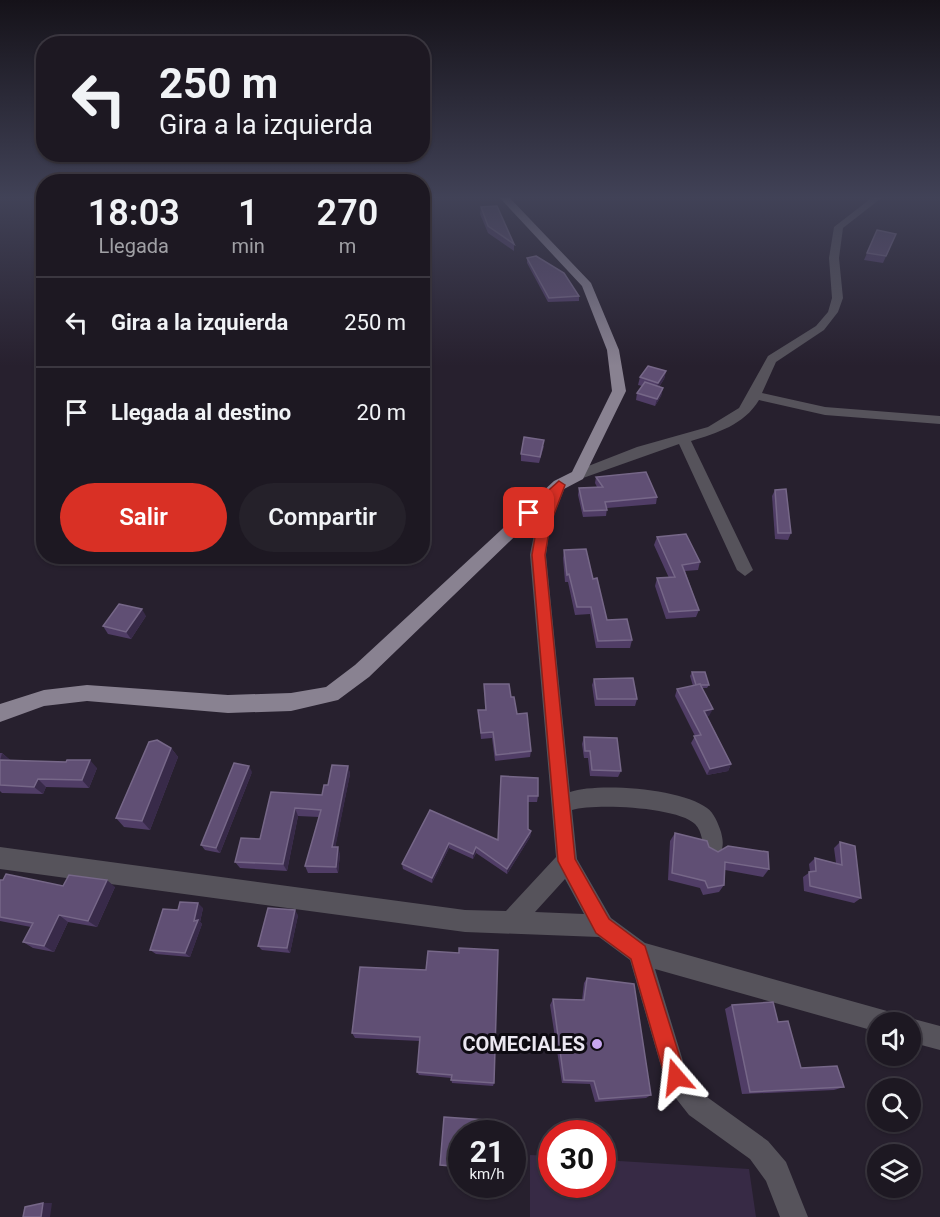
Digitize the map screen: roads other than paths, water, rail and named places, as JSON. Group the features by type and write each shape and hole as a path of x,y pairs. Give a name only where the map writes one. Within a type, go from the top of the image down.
{"main road":[{"path":"0,712 44,699 87,693 228,704 291,702 331,694 362,671 559,485 578,474 619,391 613,350 586,285 558,253"}],"street":[{"path":"578,474 648,448 706,432 733,420 757,396 765,371 772,359 820,328 832,312 840,289 834,264 836,253"},
{"path":"757,396 825,411 940,420"},
{"path":"683,438 745,570"},
{"path":"559,485 543,525 538,555 567,861 603,926 639,953 867,1017"},
{"path":"563,804 575,798 603,795 699,812 707,821 713,847"},
{"path":"0,858 465,921 603,926"},
{"path":"510,924 567,861"},
{"path":"639,953 676,1077 698,1106 759,1150 776,1172 794,1217"},
{"path":"921,1033 940,1038"}],"place":[{"name":"COMECIALES","path":"597,1044"}]}
